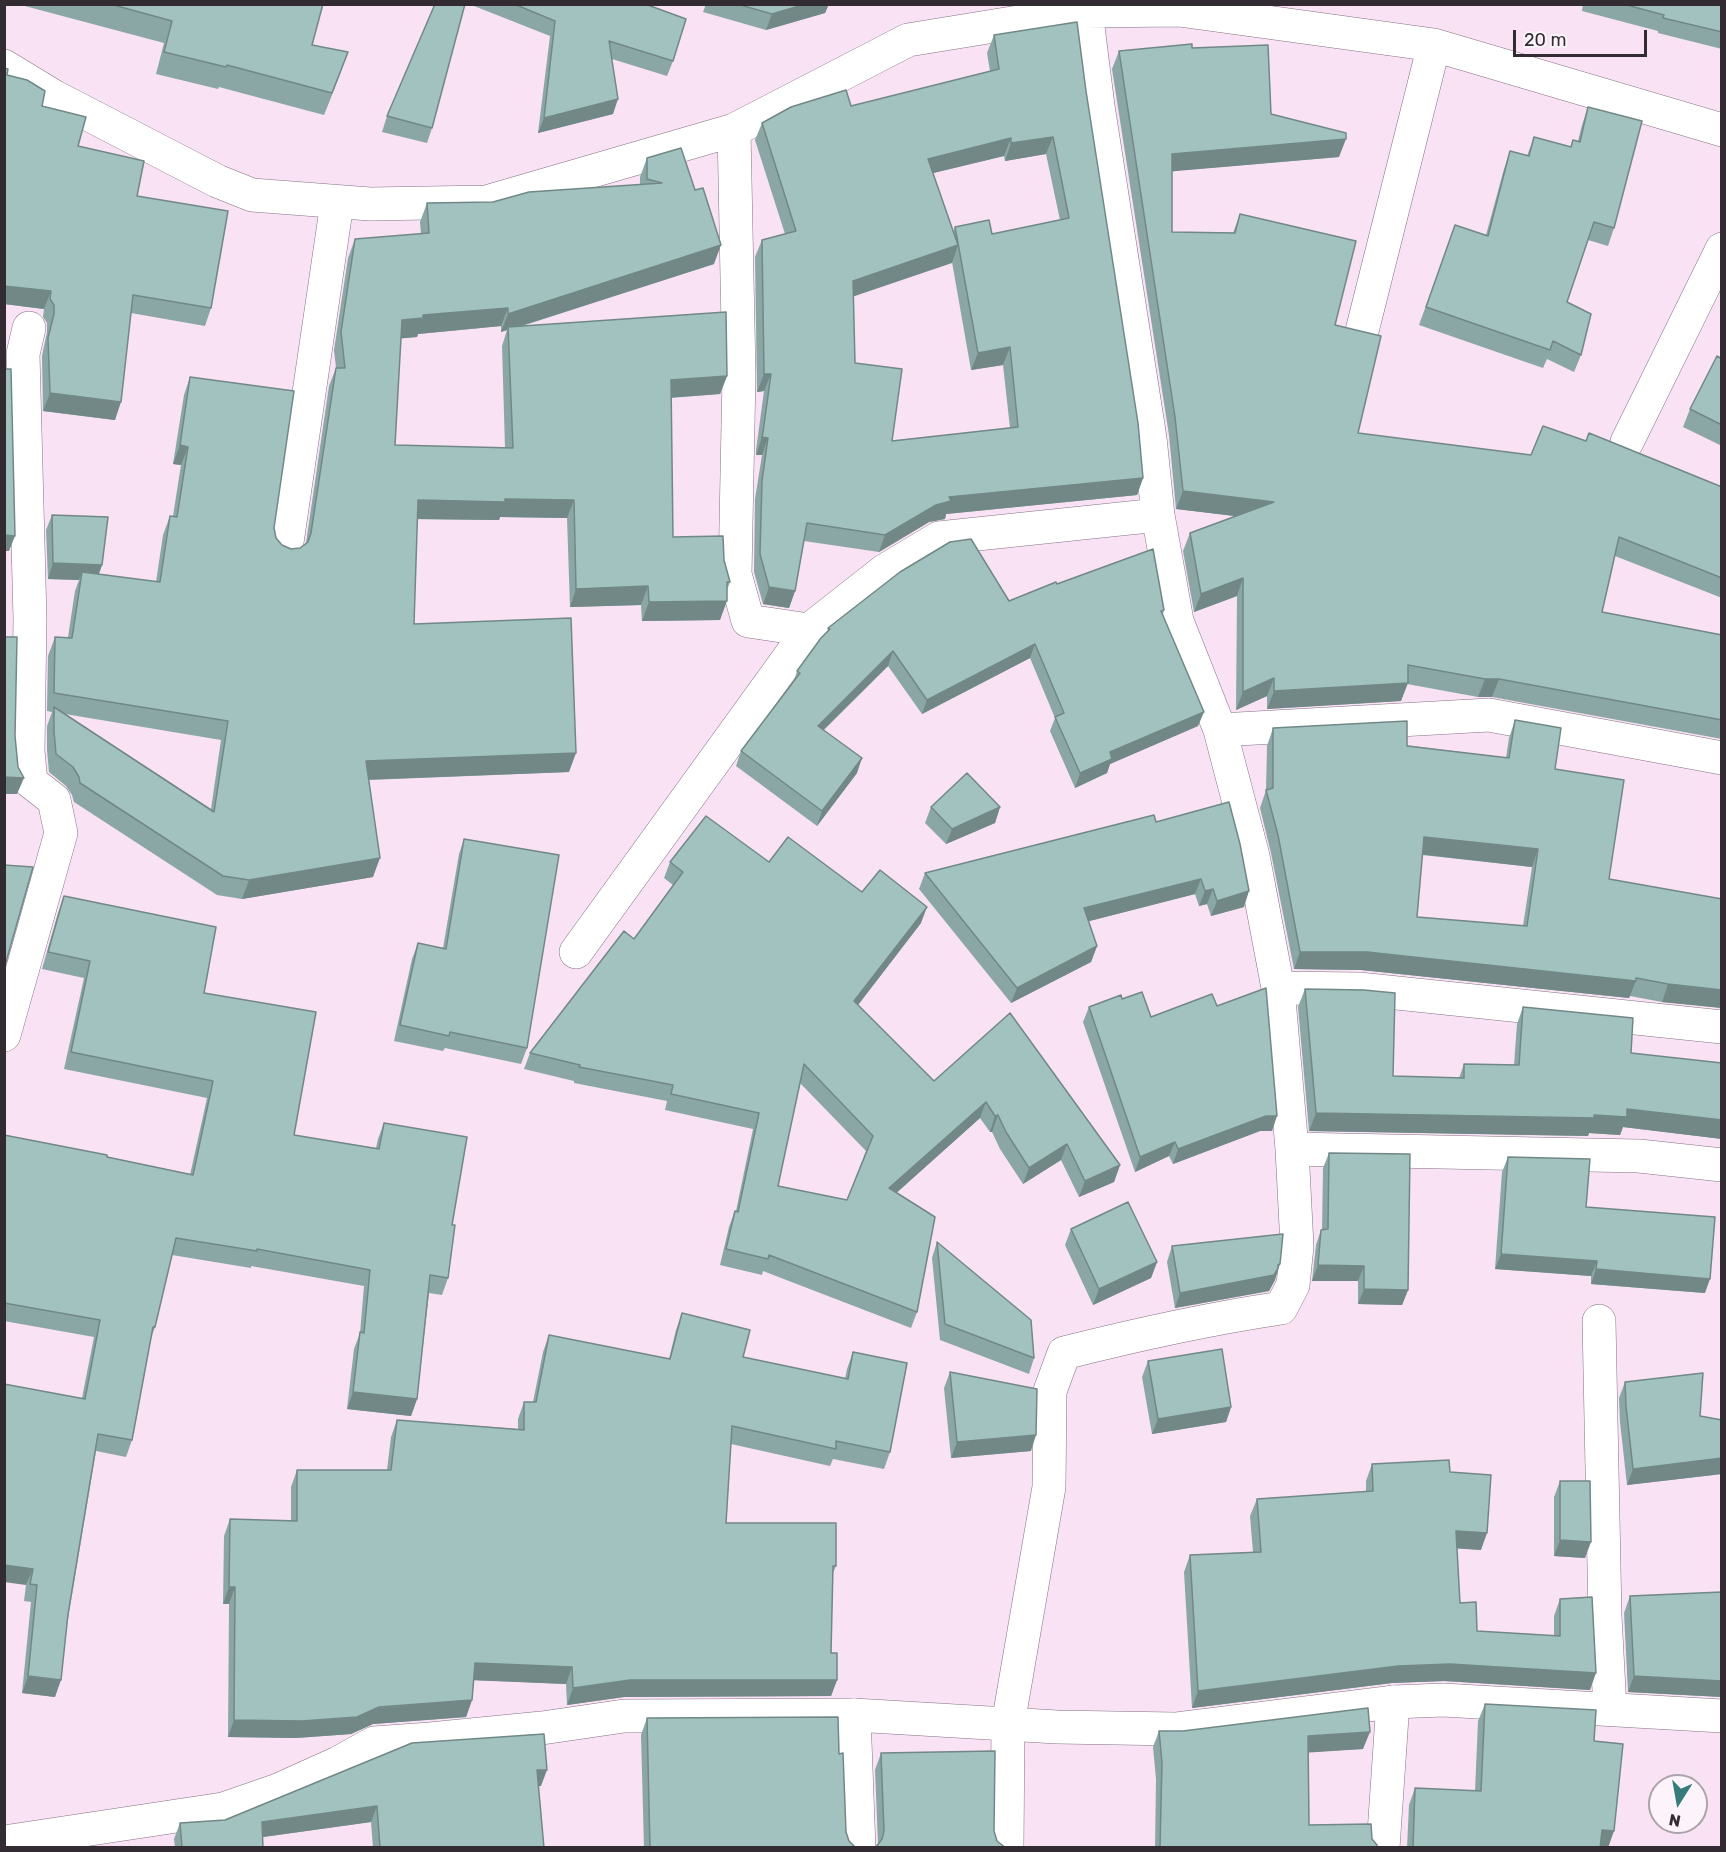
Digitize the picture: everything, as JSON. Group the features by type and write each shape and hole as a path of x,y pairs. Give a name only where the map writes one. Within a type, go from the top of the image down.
{"street":[{"path":"1007,1848 1008,1724 1049,1487 1050,1391 1064,1353 1123,1338 1281,1308 1293,1285 1297,1246 1292,1149 1278,988 1253,856 1220,730 1177,621 1158,516 1150,438 1098,106 1088,8"},
{"path":"4,66 55,97 217,181 252,195 369,204 486,202 734,130 908,40 1088,8 1179,10 1434,45 1722,130"},
{"path":"1362,331 1434,45"},
{"path":"734,130 739,375 735,574 748,621 809,630"},
{"path":"286,549 338,202"},
{"path":"1627,442 1722,249"},
{"path":"4,1035 61,833 54,800 31,782 28,751 30,619 23,354 29,328"},
{"path":"576,952 809,630 884,571 939,538 1158,516"},
{"path":"1220,730 1489,714 1722,758"},
{"path":"1278,988 1359,989 1722,1027"},
{"path":"1292,1149 1639,1156 1722,1165"},
{"path":"1599,1321 1605,1616 1610,1708"},
{"path":"4,1842 223,1809 278,1790 338,1763 374,1743 542,1728 624,1716 854,1715 1057,1727 1175,1729 1393,1702 1443,1700 1722,1716"},
{"path":"1383,1848 1393,1702"},
{"path":"854,1715 859,1848"}],"building":[{"path":"110,4 323,4 312,45 348,52 332,93 227,65 226,67 164,52 172,21"},
{"path":"435,4 465,4 432,128 387,116"},
{"path":"514,4 645,4 686,19 673,61 609,41 618,99 544,118 555,21"},
{"path":"737,4 806,4 772,14"},
{"path":"1623,4 1722,4 1722,32 1663,18 1664,15"},
{"path":"1077,22 1138,423 1143,478 949,497 951,501 936,505 885,535 807,523 795,591 769,587 760,554 762,481 768,438 762,437 771,374 764,374 762,240 796,231 762,123 791,107 846,90 851,106 999,69 994,35","holes":["1053,137 1069,218 992,234 989,220 955,227 978,353 1010,347 1018,427 892,441 902,369 855,363 853,281 958,245 928,159 1011,138 1011,143"]},
{"path":"1192,44 1192,48 1268,45 1271,114 1346,133 1346,139 1172,154 1172,232 1235,233 1240,214 1356,241 1335,325 1381,336 1358,433 1531,455 1543,426 1586,441 1589,433 1722,487 1722,578 1619,537 1602,612 1722,635 1722,720 1499,679 1485,679 1408,665 1408,683 1274,691 1274,678 1243,692 1243,578 1201,594 1190,533 1274,502 1183,491 1175,417 1119,51"},
{"path":"4,68 8,69 7,75 27,80 45,91 42,106 86,117 78,146 144,161 137,196 228,211 211,308 133,295 121,402 50,393 48,338 54,314 54,305 50,299 51,291 4,286"},
{"path":"1588,107 1642,121 1614,228 1594,222 1567,302 1591,314 1581,355 1553,341 1550,350 1426,307 1455,225 1488,236 1510,151 1529,156 1534,137 1571,147 1573,140 1580,142"},
{"path":"681,148 695,190 703,188 721,245 508,314 508,308 423,315 423,318 402,320 395,445 513,448 508,327 726,312 727,376 671,380 673,537 723,536 724,560 730,582 727,582 727,601 649,602 648,586 576,589 574,500 505,499 505,502 418,500 414,624 571,618 576,753 366,761 380,858 249,880 223,876 80,783 73,767 56,754 54,707 214,812 228,721 54,693 55,637 72,638 82,572 160,582 170,516 177,517 188,447 180,445 190,377 294,391 274,528 276,538 282,545 291,549 300,548 308,542 311,533 336,368 345,368 341,332 355,239 429,233 427,203 493,202 529,192 662,183 647,179 647,158"},
{"path":"1717,356 1722,359 1722,425 1690,409"},
{"path":"4,369 11,369 15,536 4,535"},
{"path":"52,515 108,517 102,565 53,563"},
{"path":"971,539 1009,601 1056,582 1057,584 1153,549 1164,610 1161,611 1204,712 1110,752 1112,759 1080,773 1055,717 1064,713 1035,644 927,700 893,651 818,726 862,758 822,811 741,751 800,673 797,671 830,629 828,628 900,572 950,542"},
{"path":"4,637 17,637 15,736 18,767 24,778 4,777"},
{"path":"1515,720 1561,728 1555,769 1624,780 1609,879 1722,899 1722,990 1636,978 1636,981 1367,952 1300,952 1278,835 1266,790 1273,788 1273,728 1407,721 1407,746 1509,758","holes":["1424,837 1538,849 1527,926 1417,917"]},
{"path":"967,773 1000,807 952,829 931,807"},
{"path":"1229,802 1249,891 1217,901 1213,889 1205,891 1201,879 1084,908 1097,946 1017,988 925,873 1154,815 1156,822"},
{"path":"706,816 769,862 788,837 862,892 880,870 927,907 854,1001 934,1081 1010,1013 1120,1165 1085,1181 1067,1144 1029,1168 998,1115 995,1116 986,1102 889,1188 935,1217 917,1312 769,1255 768,1259 726,1249 735,1211 738,1212 759,1113 671,1094 673,1085 579,1067 580,1065 530,1053 624,931 634,939 683,872 670,862","holes":["804,1064 873,1136 847,1200 778,1186"]},
{"path":"464,839 559,855 527,1048 450,1032 449,1036 400,1025 418,943 446,949"},
{"path":"4,865 33,867 4,969"},
{"path":"64,896 216,927 204,993 316,1012 294,1135 379,1149 384,1123 467,1137 452,1225 455,1225 448,1278 430,1275 417,1399 353,1392 360,1332 364,1333 370,1270 257,1249 257,1251 176,1238 155,1327 153,1327 132,1440 98,1434 68,1614 61,1680 28,1676 37,1585 30,1584 33,1569 4,1565 4,1384 85,1399 100,1320 4,1303 4,1135 193,1175 213,1081 71,1052 90,961 48,952"},
{"path":"1266,988 1277,1116 1266,1116 1178,1149 1175,1142 1140,1157 1089,1007 1121,995 1122,999 1142,992 1151,1017 1212,994 1217,1006"},
{"path":"1305,989 1395,993 1393,1076 1464,1078 1464,1064 1519,1065 1523,1007 1633,1018 1631,1053 1722,1063 1722,1120 1627,1109 1627,1117 1594,1115 1594,1118 1316,1113"},
{"path":"1329,1153 1410,1154 1408,1290 1364,1289 1364,1266 1318,1265 1321,1230 1328,1229"},
{"path":"1508,1157 1590,1159 1586,1207 1715,1217 1710,1279 1596,1269 1597,1261 1501,1254"},
{"path":"1128,1202 1157,1262 1099,1289 1071,1229"},
{"path":"1283,1234 1280,1264 1274,1275 1180,1293 1172,1246"},
{"path":"937,1242 1031,1320 1034,1358 945,1324"},
{"path":"682,1313 750,1330 743,1357 848,1379 853,1352 907,1363 890,1452 836,1441 836,1449 732,1426 726,1523 836,1523 831,1653 837,1653 837,1680 630,1680 573,1688 572,1667 475,1663 472,1700 379,1707 357,1717 302,1721 234,1720 235,1587 229,1587 230,1519 297,1521 297,1470 391,1470 397,1420 524,1430 524,1402 536,1402 549,1335 670,1359"},
{"path":"1222,1349 1231,1407 1158,1419 1148,1361"},
{"path":"950,1372 1037,1389 1036,1435 957,1442"},
{"path":"1703,1373 1700,1416 1722,1420 1722,1458 1633,1469 1625,1382"},
{"path":"1449,1460 1450,1472 1491,1475 1487,1533 1456,1531 1460,1603 1476,1602 1477,1631 1560,1636 1560,1599 1592,1597 1596,1673 1450,1664 1398,1666 1198,1691 1190,1555 1261,1552 1257,1499 1373,1491 1372,1464"},
{"path":"1560,1481 1590,1481 1591,1542 1560,1540"},
{"path":"1722,1592 1722,1681 1634,1676 1630,1596"},
{"path":"1485,1704 1596,1710 1594,1741 1623,1744 1614,1831 1602,1830 1600,1848 1413,1848 1415,1788 1481,1791"},
{"path":"1368,1708 1370,1732 1308,1736 1309,1825 1371,1824 1372,1839 1377,1848 1160,1848 1162,1762 1159,1731 1183,1731"},
{"path":"838,1717 839,1754 843,1753 846,1832 849,1841 856,1848 650,1848 647,1718"},
{"path":"544,1734 547,1770 537,1770 544,1848 380,1848 377,1806 262,1822 263,1848 175,1848 182,1847 180,1823 225,1820 412,1743"},
{"path":"995,1751 994,1831 997,1841 1006,1848 873,1848 882,1839 884,1831 881,1753"}]}
